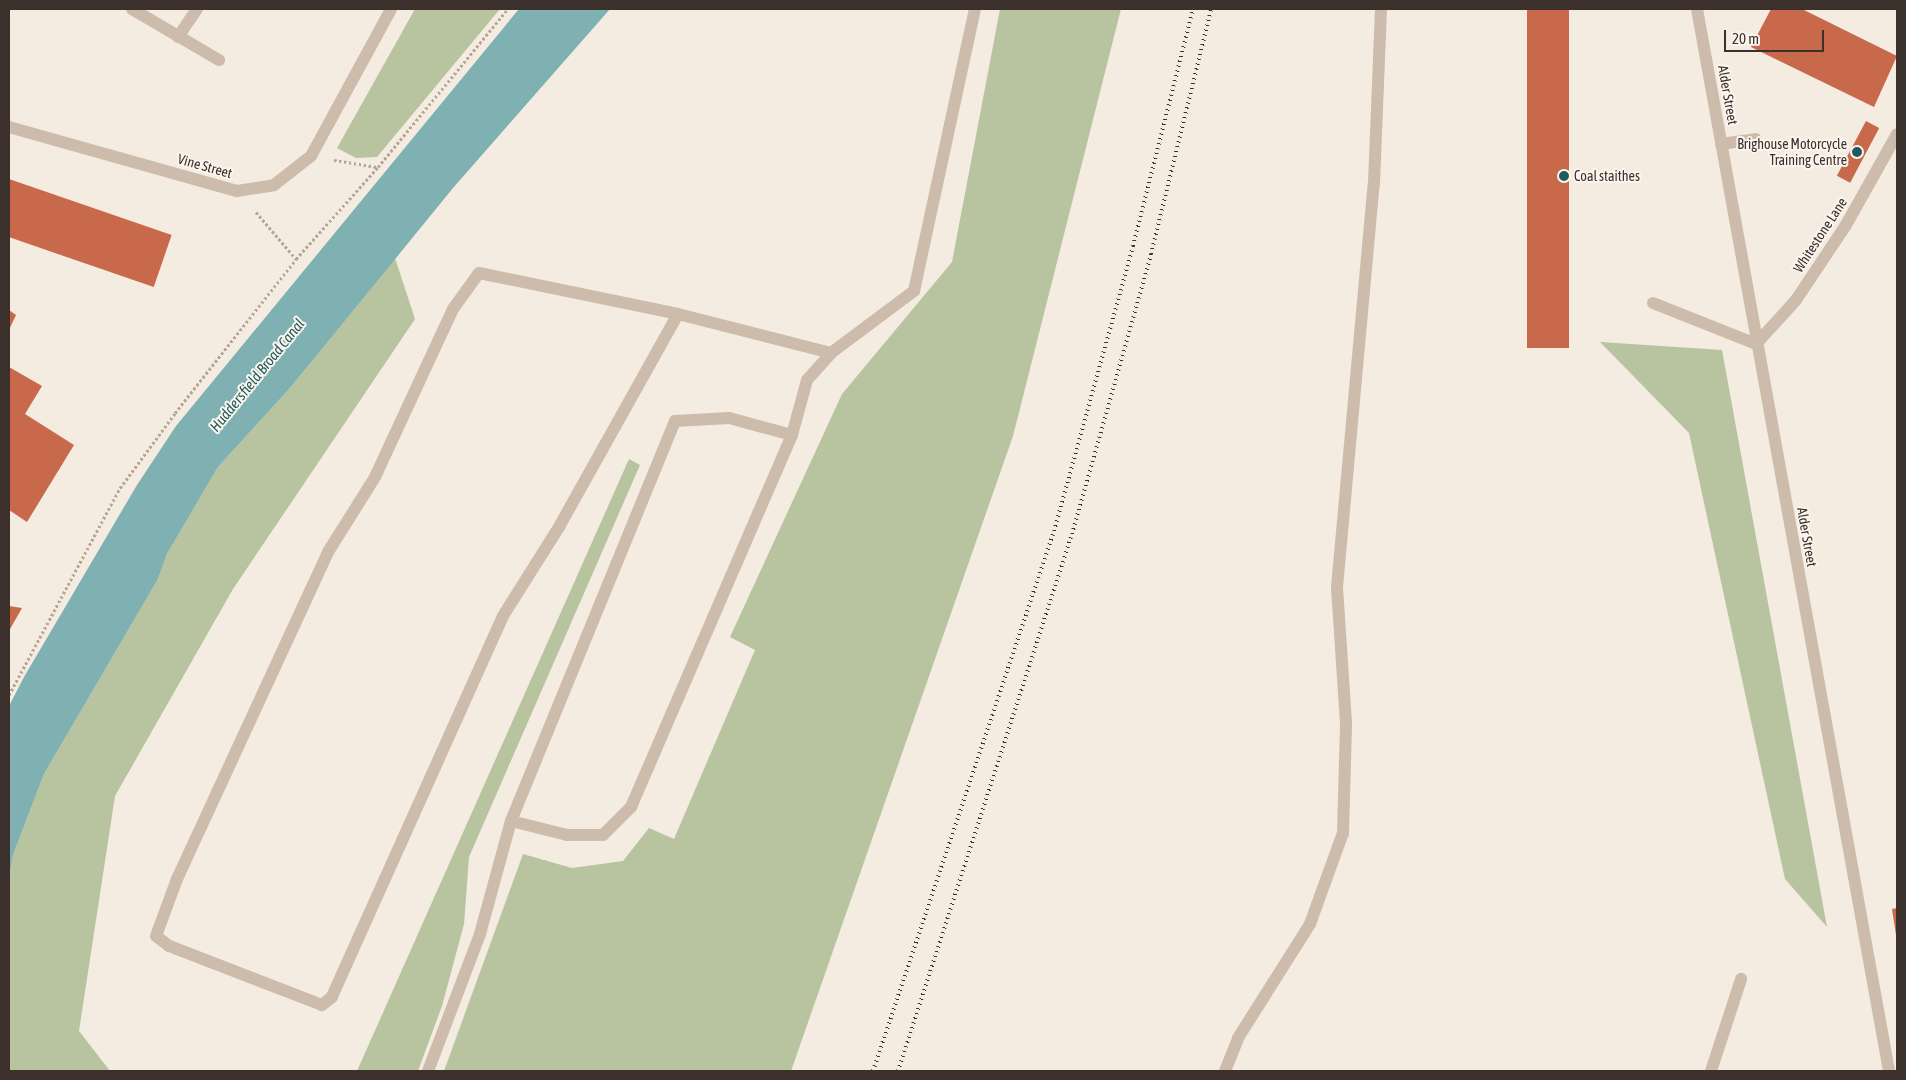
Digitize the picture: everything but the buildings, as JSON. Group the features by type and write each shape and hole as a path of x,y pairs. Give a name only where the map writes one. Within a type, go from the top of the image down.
{"street":[{"path":"132,9 219,60"},
{"path":"178,36 196,9"},
{"name":"Vine Street","path":"9,127 237,191 274,185 311,156 391,9"},
{"path":"511,821 567,835 603,835 631,807 792,435 806,380 831,353 914,291 975,9"},
{"path":"1225,1071 1238,1038 1310,924 1344,833 1346,723 1337,587 1374,183 1381,9"},
{"name":"Alder Street","path":"1697,9 1888,1071"},
{"name":"Whitestone Lane","path":"1756,344 1796,300 1840,233 1897,134"},
{"path":"1721,144 1756,140"},
{"path":"678,314 559,527 503,616 332,997 322,1005 169,946 156,936 177,879 328,552 374,477 453,309 479,274 678,314 831,353"},
{"path":"1653,303 1756,344"},
{"path":"428,1071 480,934 511,821 675,421 729,418 792,435"},
{"path":"1711,1071 1741,979"}],"path":[{"path":"9,695 120,488 174,413 296,259 378,167 508,9"},
{"path":"311,156 378,167"},
{"path":"237,191 296,259"}],"green space":[{"path":"415,9 500,9 377,157 356,158 337,148"},
{"path":"1000,9 1121,9 1013,436 791,1071 444,1071 523,854 572,868 623,861 649,828 674,839 755,650 730,637 842,394 952,262"},
{"path":"395,258 415,319 233,589 115,796 79,1031 110,1071 9,1071 9,878 13,855 44,774 158,579 167,554 218,467 290,388"},
{"path":"1600,342 1722,350 1827,927 1785,879 1689,433"},
{"path":"629,459 640,465 469,857 464,924 442,1006 418,1071 357,1071"}],"water":[{"name":"Huddersfield Broad Canal","path":"519,9 610,9 453,188 290,388 218,467 167,554 158,579 44,774 13,855 9,878 9,706 24,677 137,485 176,426"}],"railway":[{"path":"873,1071 1054,531 1133,246 1193,9"},
{"path":"898,1071 1072,534 1151,254 1211,9"}],"place":[{"name":"Brighouse Motorcycle Training Centre","path":"1857,152"},
{"name":"Coal staithes","path":"1564,176"}]}
